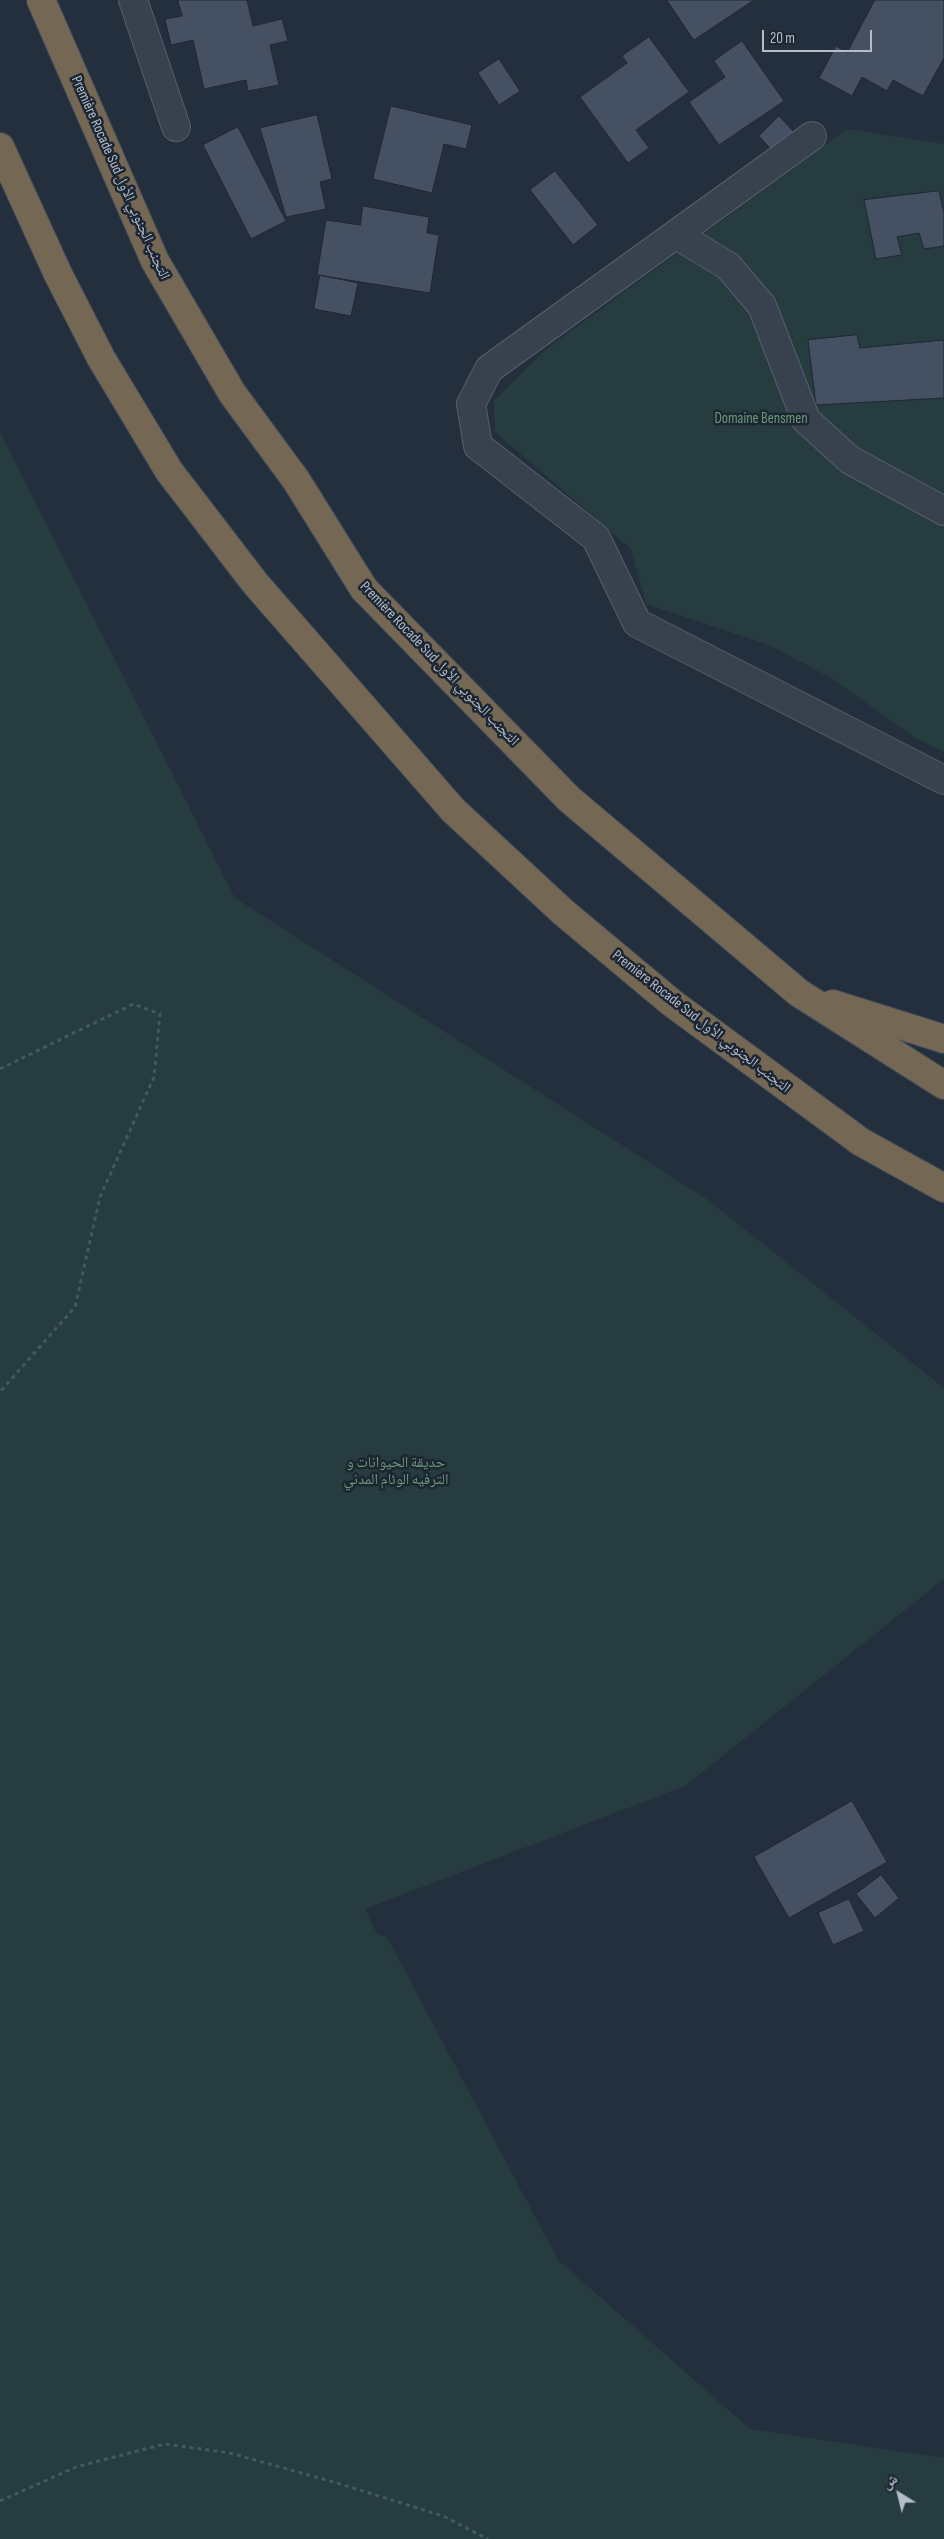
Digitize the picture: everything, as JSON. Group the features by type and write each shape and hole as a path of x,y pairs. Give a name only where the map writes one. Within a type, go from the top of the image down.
{"highway":[{"name":"Première Rocade Sud التجنب الجنوبي الأول","path":"41,0 155,261 232,393 296,480 364,589 569,799 798,993 944,1085"},
{"name":"Première Rocade Sud التجنب الجنوبي الأول","path":"0,147 58,274 101,358 169,471 255,583 453,810 563,912 672,1003 861,1142 944,1188"},
{"path":"798,993 944,1038"}],"street":[{"path":"133,0 176,127"},
{"path":"812,136 489,369 471,404 478,446 596,538 637,622 944,780"},
{"path":"676,235 728,266 762,306 806,420 850,460 944,511"}],"path":[{"path":"0,1069 133,1004 160,1014 154,1077 100,1197 75,1306 0,1392"},
{"path":"0,2501 76,2467 165,2444 230,2453 337,2483 443,2516 488,2539"}],"green space":[{"name":"Domaine Bensmen","path":"847,129 944,144 944,752 917,739 831,678 769,645 646,604 631,549 495,432 494,401 545,350"},
{"name":"حديقة الحيوانات و الترفيه الوئام المدني","path":"0,432 235,898 708,1200 944,1388 944,1579 685,1786 365,1909 377,1934 387,1937 558,2260 750,2429 944,2458 944,2539 0,2539"}],"building":[{"path":"178,0 247,0 253,26 282,19 288,41 270,45 279,85 248,91 246,80 204,89 193,40 171,45 165,19 182,16"},
{"path":"667,0 754,0 694,40"},
{"path":"875,0 944,0 944,58 923,96 893,80 887,91 862,77 852,96 819,78 836,46 847,52"},
{"path":"649,37 689,92 636,130 649,148 628,163 580,97 627,63 622,56"},
{"path":"742,41 784,101 719,145 689,102 725,77 714,61"},
{"path":"499,59 520,91 499,105 478,73"},
{"path":"391,106 472,125 466,149 444,144 432,193 373,179"},
{"path":"317,115 332,179 320,182 326,209 286,217 260,128"},
{"path":"779,116 795,133 774,153 759,136"},
{"path":"238,127 286,221 251,239 203,145"},
{"path":"555,171 598,225 573,245 530,190"},
{"path":"939,191 944,213 944,246 924,249 919,233 897,237 902,255 876,259 864,200"},
{"path":"363,206 429,217 427,233 439,235 430,293 317,275 326,220 360,225"},
{"path":"320,275 358,283 351,316 314,309"},
{"path":"857,335 860,348 944,340 944,398 816,405 808,340"},
{"path":"852,1801 887,1862 789,1918 754,1857"},
{"path":"881,1875 899,1898 875,1918 856,1894"},
{"path":"849,1899 864,1931 833,1945 818,1913"}]}
